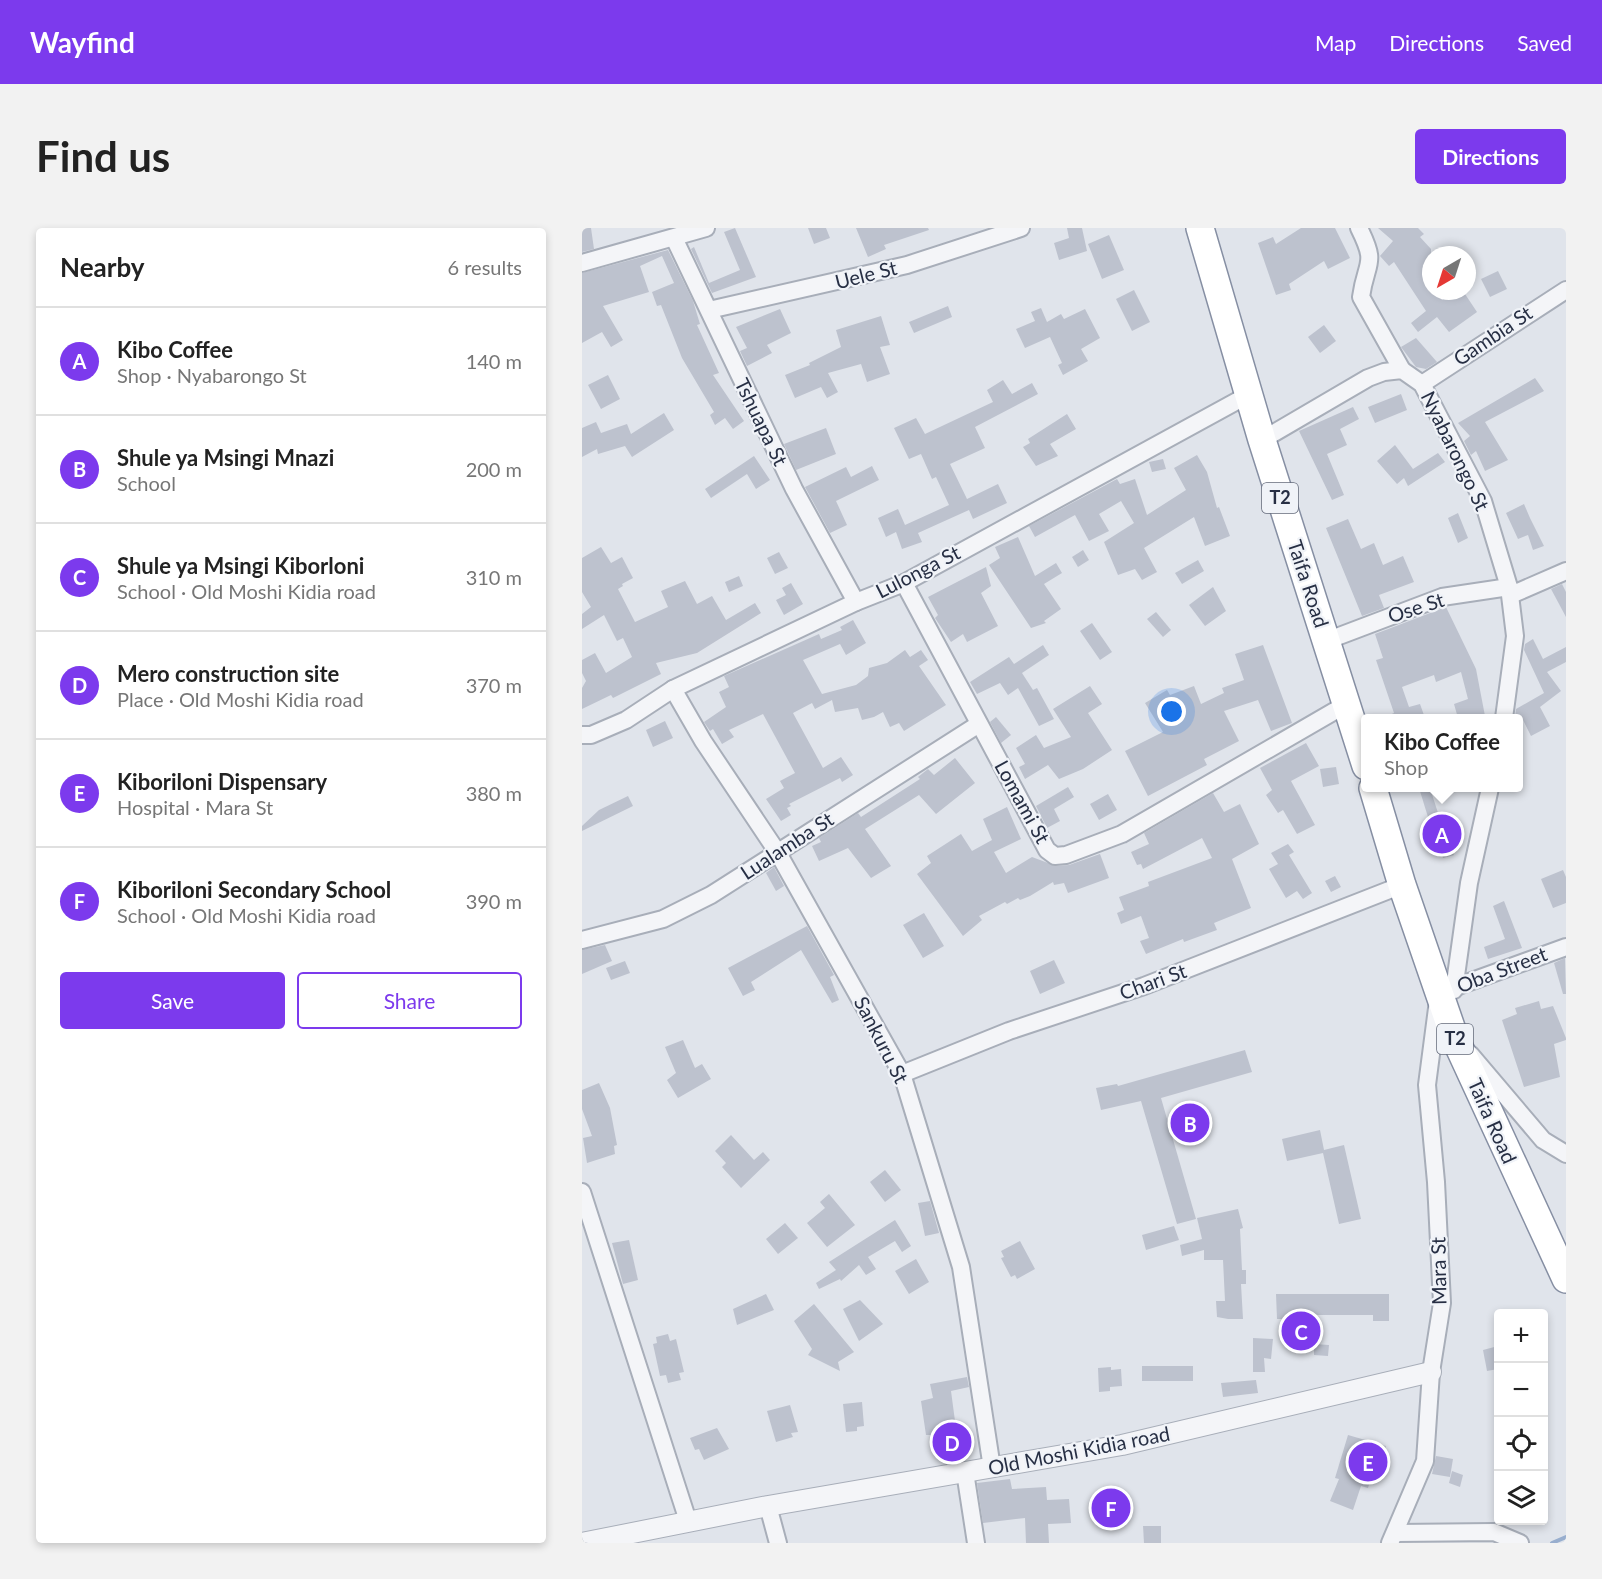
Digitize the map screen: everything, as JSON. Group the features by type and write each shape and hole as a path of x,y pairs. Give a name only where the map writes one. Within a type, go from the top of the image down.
{"highway":[{"name":"Taifa Road","path":"1200,228 1248,396 1361,754"},
{"name":"Taifa Road","path":"1373,792 1402,885 1446,991 1454,1036 1566,1279"}],"street":[{"path":"582,263 706,228"},
{"name":"Uele St","path":"709,310 907,265 1021,228"},
{"name":"Nyabarongo St","path":"1359,228 1370,251 1370,264 1361,297 1402,370 1422,384 1483,501 1510,591 1515,636 1505,714"},
{"name":"Tshuapa St","path":"674,238 794,489 856,602"},
{"name":"Gambia St","path":"1422,384 1566,290"},
{"path":"1262,440 1368,378 1384,372 1402,370"},
{"name":"Lulonga St","path":"582,735 591,735 627,720 674,688 856,602 904,583 1248,396"},
{"name":"Ose St","path":"1326,641 1442,597 1510,591 1566,571"},
{"name":"Lomami St","path":"904,583 1047,850 1055,856 1066,855 1122,834 1345,705"},
{"name":"Sankuru St","path":"674,688 703,741 778,853 902,1074 961,1267 992,1468"},
{"name":"Lualamba St","path":"582,940 663,920 711,895 979,724"},
{"path":"1446,991 1489,792"},
{"name":"Chari St","path":"902,1074 1009,1030 1144,986 1402,885"},
{"name":"Oba Street","path":"1446,991 1566,947"},
{"name":"Mara St","path":"1393,1538 1425,1461 1431,1372 1442,1303 1436,1182 1427,1085 1446,991"},
{"path":"1454,1036 1544,1140 1566,1154"},
{"path":"582,1192 688,1521"},
{"name":"Old Moshi Kidia road","path":"582,1543 768,1506 1122,1445 1431,1372"},
{"path":"965,1472 976,1543"},
{"path":"768,1506 778,1543"},
{"path":"1393,1538 1494,1532 1520,1543"}],"building":[{"path":"582,228 591,228 594,249 582,252"},
{"path":"735,228 756,277 712,293 691,249 694,247 709,283 740,270 724,232"},
{"path":"808,228 826,228 830,238 814,244"},
{"path":"856,228 928,228 929,230 884,245 886,249 868,257"},
{"path":"1067,228 1082,228 1087,251 1059,260 1054,243 1069,238"},
{"path":"1301,228 1335,228 1350,258 1328,269 1324,261 1289,284 1291,290 1276,295 1258,243 1273,237 1276,244"},
{"path":"1378,228 1418,228 1424,234 1420,237 1428,246 1422,246 1422,300 1469,300 1477,312 1449,332 1437,317 1418,332 1411,323 1426,311 1394,262 1389,266 1380,256 1393,241"},
{"path":"1109,235 1124,270 1102,279 1088,244"},
{"path":"668,250 693,301 700,324 697,325 719,373 713,375 744,421 733,429 725,418 715,425 710,415 714,412 682,358 661,305 657,306 652,292 674,283 662,256 640,266 649,292 603,306 623,340 611,347 602,332 582,343 582,273"},
{"path":"1498,271 1507,289 1490,297 1481,279"},
{"path":"1134,290 1150,322 1132,331 1116,299"},
{"path":"948,306 952,317 914,333 909,322"},
{"path":"1041,308 1047,322 1061,314 1064,319 1085,309 1100,338 1081,349 1088,361 1063,375 1058,365 1062,363 1050,337 1025,348 1016,329 1035,321 1031,312"},
{"path":"780,309 791,333 767,345 772,353 747,366 740,351 747,348 736,327"},
{"path":"881,316 890,345 880,347 890,374 867,382 861,364 828,373 838,392 827,398 821,387 795,398 785,375 810,365 809,363 841,347 836,330"},
{"path":"1324,325 1336,341 1320,353 1308,337"},
{"path":"1416,338 1437,362 1426,369 1416,367 1401,347"},
{"path":"608,375 620,399 601,409 588,385"},
{"path":"1535,378 1544,391 1485,422 1508,460 1485,471 1476,451 1471,455 1464,441 1470,436 1458,423"},
{"path":"1003,380 1012,394 1032,383 1038,394 975,427 985,448 950,464 967,499 998,484 1007,503 973,519 969,510 918,533 922,542 902,549 896,532 886,537 878,518 898,509 905,525 949,505 936,477 932,479 921,454 909,459 894,428 916,418 925,434 993,402 987,390"},
{"path":"1401,394 1407,410 1375,423 1368,407"},
{"path":"1353,407 1359,419 1340,429 1347,445 1327,454 1344,495 1332,500 1299,431"},
{"path":"664,413 674,430 632,457 625,446 598,454 597,449 582,457 582,428 596,422 601,433 627,424 631,434"},
{"path":"1067,414 1076,429 1050,444 1058,456 1036,466 1023,447 1030,443 1028,439"},
{"path":"826,428 836,454 796,470 784,444"},
{"path":"1395,445 1413,469 1438,453 1445,462 1408,486 1404,478 1397,484 1377,461"},
{"path":"1197,455 1207,472 1217,508 1219,507 1230,536 1205,546 1194,517 1144,548 1157,572 1142,580 1135,569 1118,575 1104,542 1134,523 1121,501 1099,514 1109,531 1089,541 1075,515 1035,537 1029,526 1117,479 1120,484 1135,479 1147,515 1186,490 1174,468"},
{"path":"754,456 770,480 756,489 747,474 711,498 705,489"},
{"path":"1163,459 1166,469 1152,472 1149,462"},
{"path":"872,466 879,480 836,501 847,525 830,533 805,487 846,467 851,477"},
{"path":"1524,504 1544,546 1533,550 1528,535 1518,539 1506,513"},
{"path":"1458,513 1468,538 1458,543 1448,518"},
{"path":"1348,519 1361,549 1374,543 1383,565 1403,556 1414,582 1379,595 1384,608 1362,616 1326,528"},
{"path":"1018,537 1035,576 1056,563 1062,573 1044,584 1061,609 1044,621 1046,623 1031,628 989,565 1000,558 995,547"},
{"path":"601,547 611,563 622,557 633,578 618,589 635,622 668,607 661,591 685,581 697,604 712,596 726,620 755,603 761,613 697,653 656,663 661,674 613,698 611,695 582,709 582,688 586,681 582,673 582,660 595,653 606,673 632,657 623,638 617,641 604,615 582,629 582,614 591,607 582,592 582,558"},
{"path":"1083,550 1089,560 1078,567 1072,557"},
{"path":"779,552 788,568 775,574 767,558"},
{"path":"1198,560 1204,571 1182,584 1175,573"},
{"path":"986,567 991,586 981,593 998,626 967,642 963,634 951,642 935,618 938,615 928,597"},
{"path":"739,576 743,586 729,592 725,582"},
{"path":"791,583 803,604 784,615 776,600 786,595 782,588"},
{"path":"1562,584 1566,592 1566,617 1551,589"},
{"path":"1213,587 1226,611 1205,626 1189,605"},
{"path":"1446,607 1476,669 1485,714 1457,714 1454,704 1468,699 1461,672 1436,682 1434,675 1402,687 1409,707 1420,704 1424,714 1392,714 1394,713 1376,660 1383,658 1375,634"},
{"path":"1156,612 1171,630 1163,637 1147,619"},
{"path":"853,620 866,643 846,655 840,644 803,660 822,694 856,685 868,676 869,668 887,663 905,650 910,657 921,650 928,660 919,666 946,705 904,731 899,723 890,727 883,712 862,720 858,708 835,712 832,700 815,709 812,703 793,713 823,768 841,757 853,775 842,782 840,778 789,804 791,806 787,808 791,815 781,821 766,799 784,788 780,781 795,773 763,714 729,730 734,737 722,744 713,729 710,731 704,722 726,707 719,692 729,687 724,676 819,634 821,639 842,630 840,627"},
{"path":"1092,623 1112,652 1100,660 1080,631"},
{"path":"1533,639 1543,659 1566,647 1566,662 1547,672 1561,691 1540,707 1550,726 1531,736 1523,720 1523,714 1515,714 1516,709 1544,693 1524,650 1525,644"},
{"path":"1043,645 1049,655 1022,673 1033,690 1037,688 1054,719 1039,726 1018,688 1008,695 1000,683 977,694 970,682 1009,657 1014,664"},
{"path":"1263,645 1292,723 1271,731 1258,700 1224,711 1239,741 1204,759 1207,765 1148,796 1125,751 1163,732 1145,703 1167,690 1170,695 1194,686 1201,704 1224,693 1222,688 1244,680 1235,654"},
{"path":"1090,686 1102,704 1088,713 1112,750 1083,769 1059,779 1048,765 1025,779 1019,767 1025,764 1016,748 1036,735 1044,748 1071,737 1053,709"},
{"path":"996,717 1011,735 1001,743 990,722"},
{"path":"665,721 673,738 653,747 646,730"},
{"path":"1306,743 1319,766 1291,781 1315,825 1297,834 1283,810 1278,813 1266,795 1272,790 1260,768"},
{"path":"955,758 975,783 936,814 919,795 865,829 891,866 871,878 848,848 819,861 812,846 821,842 819,838 858,813 861,817 920,779 918,777 928,769 934,775"},
{"path":"1336,767 1339,784 1323,787 1320,769"},
{"path":"1068,787 1074,797 1054,809 1060,821 1047,828 1036,806"},
{"path":"1420,792 1431,792 1438,813 1428,817"},
{"path":"1213,793 1224,812 1240,804 1259,844 1232,859 1251,908 1214,923 1217,930 1184,942 1183,939 1146,954 1140,941 1149,938 1141,916 1121,924 1117,913 1124,910 1119,897 1149,886 1148,882 1212,858 1202,838 1143,869 1141,864 1137,865 1131,852 1149,844 1144,833"},
{"path":"1108,794 1117,810 1099,820 1090,804"},
{"path":"628,796 633,806 582,831 582,826 599,810"},
{"path":"1007,807 1021,839 994,852 1006,873 1032,857 1056,866 1069,865 1100,854 1109,878 1068,893 1064,883 1054,885 1053,882 1030,896 1020,900 1018,898 1007,904 1005,902 979,916 982,920 963,936 917,874 931,863 927,856 961,834 972,851 992,840 983,819"},
{"path":"1444,827 1454,855 1443,858 1434,830"},
{"path":"1288,844 1294,852 1289,855 1312,893 1303,899 1297,891 1286,898 1269,869 1278,864 1271,853"},
{"path":"774,867 784,886 776,891 766,873"},
{"path":"1563,870 1566,877 1566,903 1553,908 1541,879"},
{"path":"1335,876 1341,887 1331,892 1325,881"},
{"path":"1504,901 1522,948 1488,959 1484,947 1505,939 1493,906"},
{"path":"924,913 944,946 923,958 903,925"},
{"path":"807,926 834,975 830,977 839,1000 832,1003 801,950 751,982 755,990 743,996 728,968"},
{"path":"605,945 612,961 582,974 582,950"},
{"path":"1565,958 1566,994 1563,994 1554,963"},
{"path":"1054,960 1065,983 1040,994 1030,971"},
{"path":"625,961 630,973 611,980 606,968"},
{"path":"1539,1001 1541,1009 1553,1006 1566,1038 1554,1044 1560,1077 1524,1087 1502,1020 1517,1014 1515,1008"},
{"path":"683,1040 695,1068 702,1064 711,1079 678,1098 667,1080 676,1073 665,1047"},
{"path":"1245,1050 1252,1072 1161,1098 1196,1219 1177,1224 1141,1101 1101,1110 1096,1088 1117,1084 1118,1086"},
{"path":"599,1083 610,1108 617,1145 614,1146 615,1154 587,1163 583,1138 592,1136 582,1109 582,1090"},
{"path":"1320,1130 1324,1150 1344,1145 1361,1219 1339,1224 1323,1153 1287,1161 1282,1139"},
{"path":"731,1135 754,1160 763,1152 770,1160 741,1188 722,1167 726,1163 715,1151"},
{"path":"885,1170 901,1190 885,1202 870,1182"},
{"path":"829,1194 855,1225 827,1247 807,1223 825,1208 820,1202"},
{"path":"930,1201 939,1233 925,1236 918,1203"},
{"path":"1238,1209 1243,1228 1240,1229 1242,1270 1246,1270 1246,1284 1241,1284 1243,1319 1228,1319 1217,1317 1216,1301 1225,1301 1223,1260 1204,1260 1204,1250 1182,1256 1180,1245 1202,1239 1197,1218"},
{"path":"895,1220 911,1246 902,1252 895,1241 868,1257 876,1269 866,1275 859,1265 841,1281 840,1279 819,1289 816,1283 836,1270 829,1262"},
{"path":"785,1223 798,1238 778,1254 766,1239"},
{"path":"1174,1226 1179,1240 1146,1250 1142,1235"},
{"path":"629,1240 638,1280 623,1284 612,1243"},
{"path":"1020,1241 1035,1269 1017,1279 1015,1275 1011,1277 1001,1258 1004,1257 1001,1251"},
{"path":"916,1259 929,1282 909,1294 895,1271"},
{"path":"766,1294 774,1310 737,1325 733,1309"},
{"path":"1276,1294 1389,1294 1389,1321 1373,1321 1373,1315 1291,1315 1292,1319 1277,1319"},
{"path":"860,1300 883,1324 859,1341 843,1309"},
{"path":"814,1304 854,1352 838,1362 840,1371 808,1355 812,1349 794,1321"},
{"path":"668,1334 670,1341 676,1339 684,1372 679,1373 681,1380 668,1383 666,1375 660,1376 653,1344 657,1343 656,1337"},
{"path":"1253,1338 1273,1339 1271,1359 1264,1358 1265,1372 1253,1372"},
{"path":"1314,1344 1329,1345 1328,1356 1314,1355"},
{"path":"1494,1347 1494,1370 1487,1371 1483,1350"},
{"path":"1142,1366 1193,1366 1193,1381 1142,1381"},
{"path":"1111,1367 1111,1370 1121,1369 1122,1386 1110,1387 1110,1391 1099,1392 1098,1368"},
{"path":"967,1377 969,1387 951,1391 957,1436 947,1439 946,1435 926,1435 921,1401 933,1398 930,1384"},
{"path":"1256,1380 1258,1393 1223,1397 1221,1383"},
{"path":"862,1402 864,1426 857,1427 857,1431 846,1432 843,1404"},
{"path":"790,1405 798,1432 791,1433 793,1437 776,1442 767,1411"},
{"path":"717,1428 729,1449 704,1460 699,1449 695,1450 690,1438"},
{"path":"1348,1435 1386,1446 1383,1457 1377,1455 1368,1488 1361,1486 1353,1510 1330,1501 1339,1479 1335,1478"},
{"path":"1436,1456 1453,1459 1450,1477 1432,1474"},
{"path":"1452,1471 1463,1475 1460,1487 1449,1483"},
{"path":"1010,1479 1012,1489 1046,1487 1047,1500 1069,1499 1071,1523 1048,1524 1049,1543 1026,1543 1025,1518 983,1523 977,1483"},
{"path":"1143,1526 1161,1526 1161,1543 1144,1543"}],"waterway":[{"path":"1552,1543 1566,1537"}],"place":[{"name":"Kibo Coffee","path":"1442,834"},
{"name":"Shule ya Msingi Mnazi","path":"1190,1123"},
{"name":"Shule ya Msingi Kiborloni","path":"1301,1331"},
{"name":"Mero construction site","path":"952,1442"},
{"name":"Kiboriloni Dispensary","path":"1368,1462"},
{"name":"Kiboriloni Secondary School","path":"1111,1508"}]}
